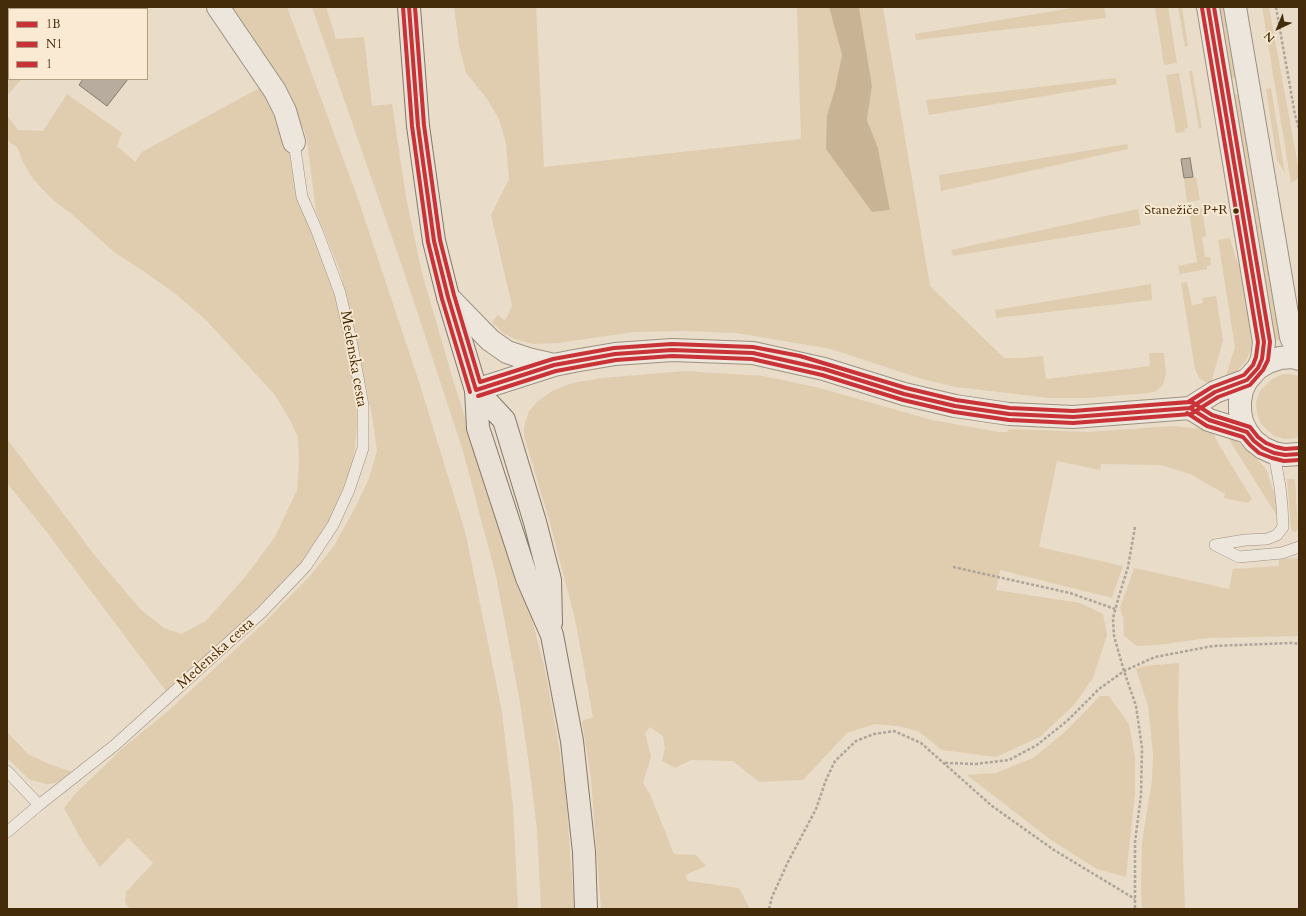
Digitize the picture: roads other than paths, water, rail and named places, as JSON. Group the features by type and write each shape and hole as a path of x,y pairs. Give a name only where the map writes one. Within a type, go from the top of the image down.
{"main road":[{"path":"409,7 418,126 434,242 448,297 476,390 478,428 527,578 552,635 572,741 584,852 586,909"}],"street":[{"name":"Medenska cesta","path":"218,7 275,91 285,111 294,142"},
{"path":"1208,7 1264,342 1262,359 1242,390 1240,401 1242,422 1254,441 1263,448 1274,453 1285,455 1299,454"},
{"path":"1235,7 1291,337 1299,353"},
{"path":"448,297 490,340 507,352 554,365"},
{"path":"476,390 554,365 615,354 672,350 753,353 824,369 904,394 955,406 1009,414 1073,417 1190,408 1215,392 1252,374 1268,362 1280,358 1292,357 1299,359"},
{"path":"1190,408 1216,422 1247,432"}],"lane":[{"name":"Medenska cesta","path":"7,832 115,745 261,614 306,566 333,525 349,490 363,448 363,405 352,345 340,293 302,196 294,142"},
{"path":"1274,453 1282,506 1283,527 1277,535 1267,539 1245,540 1215,545 1239,557 1282,553 1299,547"},
{"path":"7,771 39,805"}],"place":[{"name":"Stanežiče P+R","path":"1236,211"}]}
